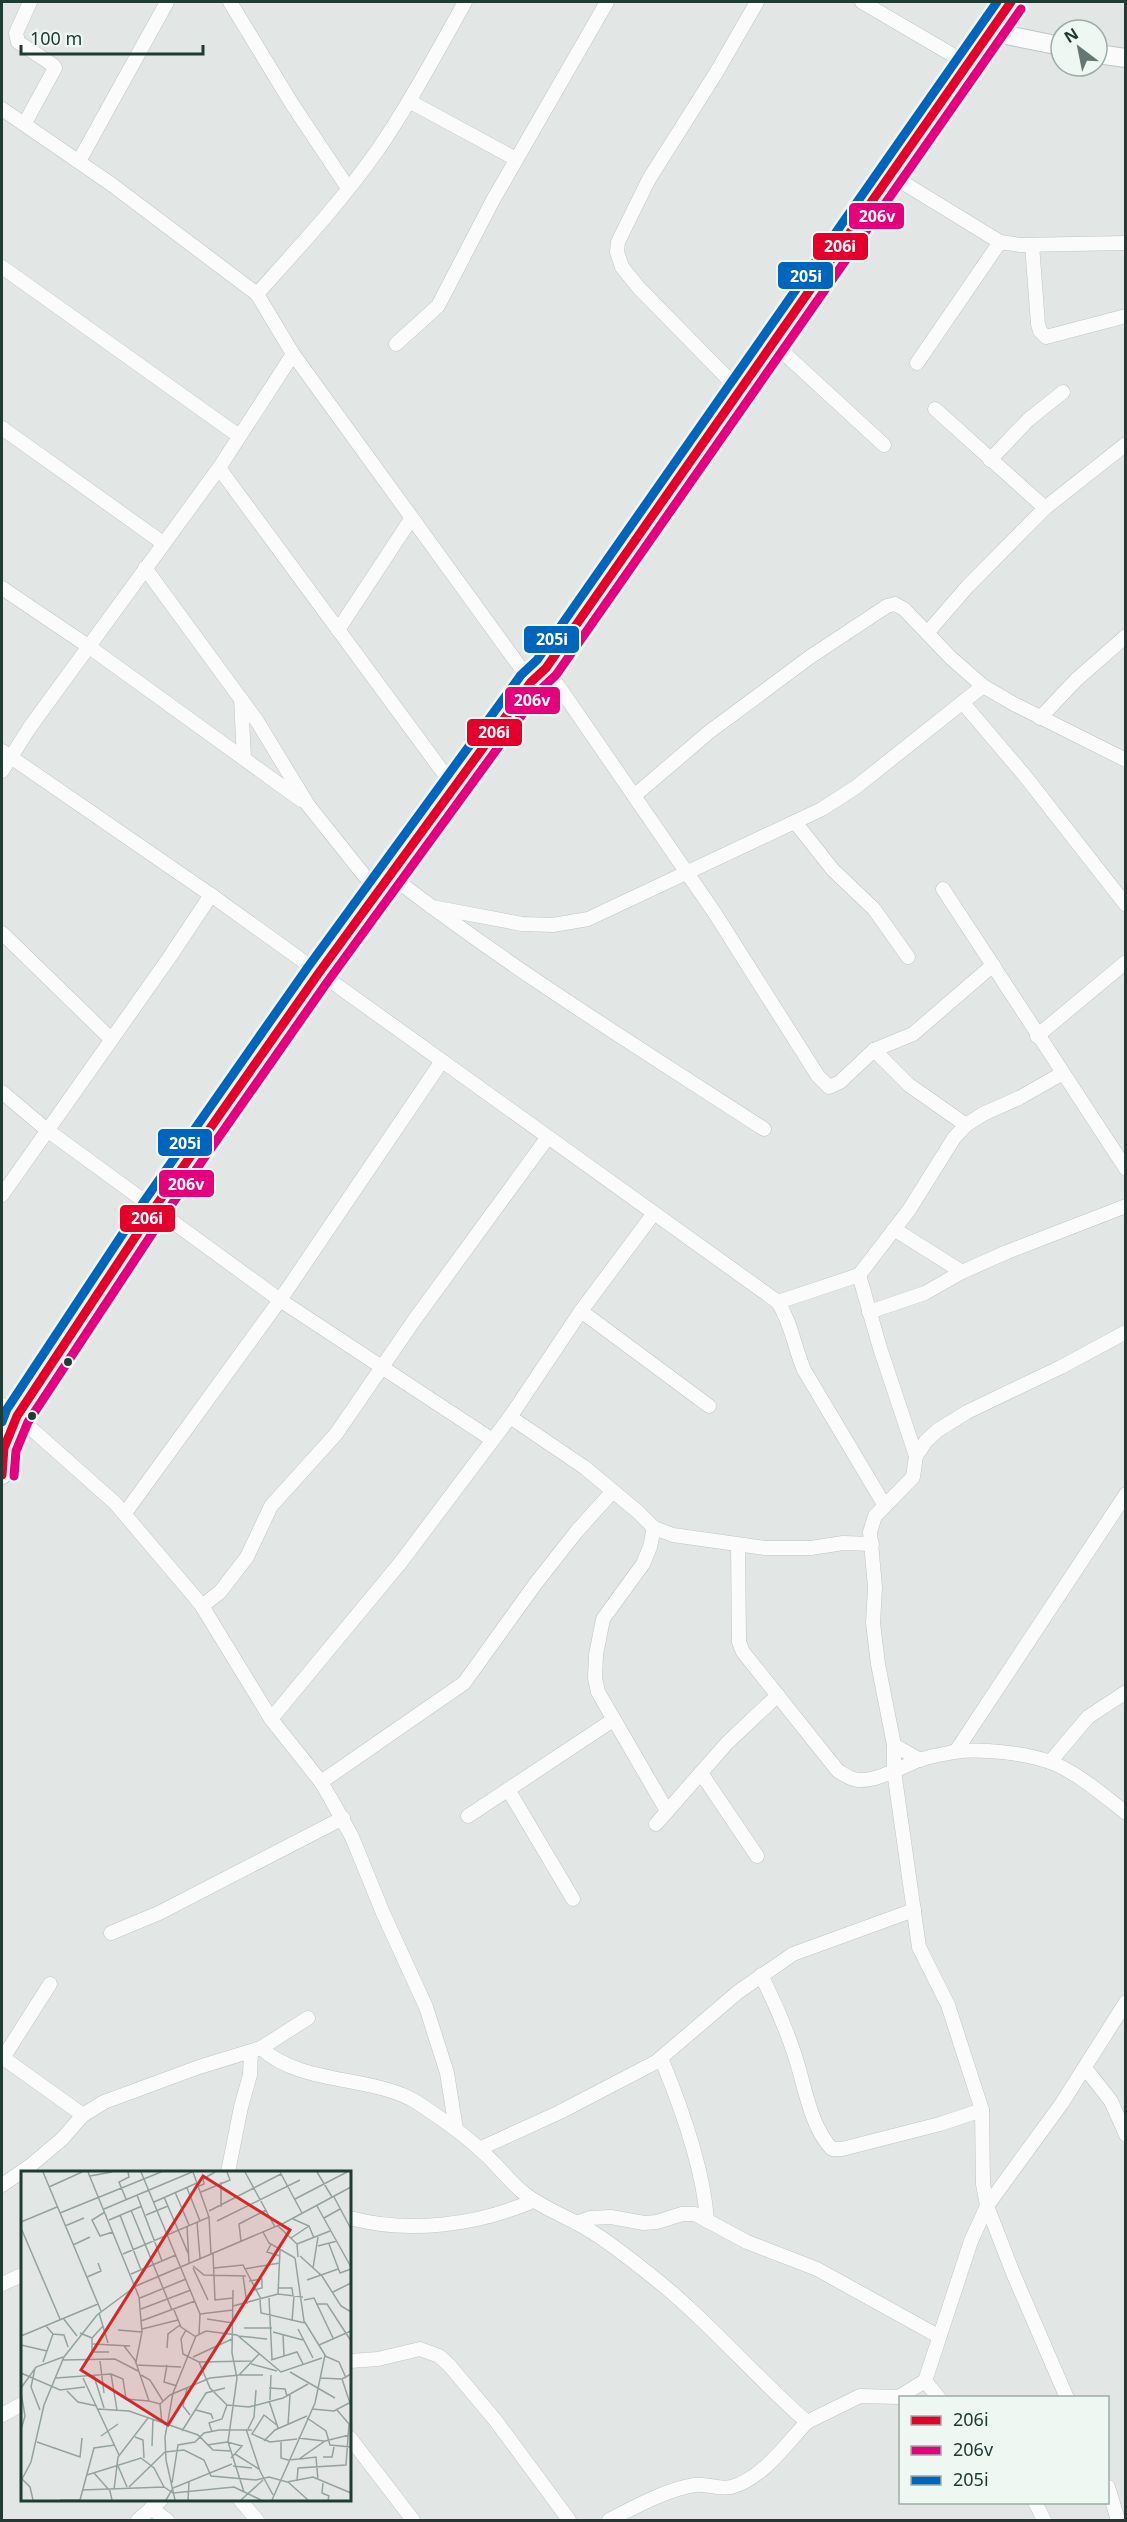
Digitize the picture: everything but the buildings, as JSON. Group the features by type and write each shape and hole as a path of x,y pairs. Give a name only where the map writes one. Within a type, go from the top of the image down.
{"street":[{"path":"25,123 54,68 53,65 18,42 16,37 30,2"},
{"path":"79,161 167,2"},
{"path":"230,2 292,104 348,188"},
{"path":"257,294 327,216 348,188 410,100 465,2"},
{"path":"396,344 438,306 516,159 607,2"},
{"path":"739,390 639,288 622,267 617,252 618,242 649,179 716,73 757,2"},
{"path":"862,2 968,64"},
{"path":"2,1475 9,1411 318,974 379,894 531,682 546,668 1011,2"},
{"path":"991,32 1049,44"},
{"path":"1109,56 1125,58"},
{"path":"410,100 516,159"},
{"path":"2,109 79,161 257,294 293,354 531,682"},
{"path":"890,174 1000,242 1032,245 1125,243"},
{"path":"916,363 1000,242"},
{"path":"1032,245 1038,324 1044,336 1049,337 1125,315"},
{"path":"2,267 239,436"},
{"path":"772,342 884,445"},
{"path":"2,771 6,754 30,727 219,468 293,354"},
{"path":"990,460 1028,420 1063,392"},
{"path":"935,409 1045,508"},
{"path":"2,428 163,543"},
{"path":"928,632 967,587 1045,508 1125,444"},
{"path":"219,468 454,787"},
{"path":"338,630 411,519"},
{"path":"145,568 257,721 308,805 379,894"},
{"path":"2,588 88,646 308,805"},
{"path":"634,796 709,732 810,657 887,606 895,604 904,609 951,658 983,686 1040,718 1125,760"},
{"path":"1040,718 1076,680 1125,636"},
{"path":"546,668 714,912 829,1087 834,1086 874,1050 913,1034 993,965"},
{"path":"432,907 522,924 588,919 649,888 822,809 856,786 983,686"},
{"path":"241,699 244,758"},
{"path":"963,703 1025,776 1125,905"},
{"path":"6,754 211,895 778,1302 789,1319 798,1357 804,1370 885,1506"},
{"path":"795,822 833,870 874,909 908,957"},
{"path":"392,876 432,907 606,1027 764,1129"},
{"path":"944,889 1125,1169"},
{"path":"2,1195 211,895"},
{"path":"2,933 111,1039"},
{"path":"1037,1036 1125,962"},
{"path":"874,1050 909,1085 966,1125"},
{"path":"125,1513 280,1300 442,1061"},
{"path":"778,1302 859,1275 909,1210 954,1138 966,1125 1063,1073"},
{"path":"2,1092 47,1130 280,1300 491,1439"},
{"path":"202,1606 220,1592 247,1557 271,1506 336,1434 384,1368 415,1319 548,1137"},
{"path":"869,1312 925,1293 962,1272 1125,1206"},
{"path":"271,1719 401,1562 491,1439 510,1417 581,1311 654,1213"},
{"path":"894,1229 962,1272"},
{"path":"859,1275 916,1456"},
{"path":"581,1311 709,1406"},
{"path":"1067,2396 1009,2264 987,2206 983,2184 982,2110 948,2005 919,1947 894,1771 894,1745 874,1634 875,1587 870,1532 875,1516 913,1477 916,1456 926,1441 968,1412 1061,1367 1125,1332"},
{"path":"9,1411 125,1513 202,1606 271,1719 321,1782 343,1818 426,2007 447,2073 456,2129"},
{"path":"510,1417 584,1467 654,1528 673,1535 738,1545 811,1548 843,1544 872,1544"},
{"path":"321,1782 465,1683 536,1583 577,1531 613,1491"},
{"path":"956,1751 1125,1494"},
{"path":"654,1528 643,1564 603,1619 595,1678 598,1692 613,1720 667,1811"},
{"path":"738,1545 739,1642 744,1652 838,1771 859,1780 956,1751 987,1751 1050,1762 1088,1784 1125,1813"},
{"path":"1050,1762 1088,1717 1125,1692"},
{"path":"656,1824 727,1743 778,1695"},
{"path":"468,1816 613,1720"},
{"path":"894,1745 920,1760"},
{"path":"701,1773 757,1856"},
{"path":"509,1791 573,1899"},
{"path":"111,1934 159,1913 343,1818"},
{"path":"479,2149 597,2094 661,2058 738,1992 794,1954 914,1910"},
{"path":"762,1975 795,2054 815,2120 825,2142 832,2149 842,2149 940,2124 982,2110"},
{"path":"50,1984 2,2057 83,2115"},
{"path":"901,2396 925,2381 971,2241 987,2206 1062,2103 1125,2002"},
{"path":"23,2171 62,2139 83,2115 104,2102 199,2067 256,2050 308,2018"},
{"path":"256,2050 290,2065 415,2101 456,2129 479,2149 514,2186 533,2201 576,2223 616,2250 681,2300 807,2422"},
{"path":"228,2171 241,2107 256,2050"},
{"path":"661,2058 687,2129 706,2202 707,2221"},
{"path":"1085,2068 1111,2100 1125,2135"},
{"path":"2,2185 21,2172"},
{"path":"351,2218 370,2224 412,2227 489,2216 533,2201"},
{"path":"576,2223 590,2218 611,2217 645,2223 694,2214 747,2242 817,2269 938,2336"},
{"path":"2,2284 21,2275"},
{"path":"351,2361 391,2357 420,2349 439,2356 496,2421 569,2520"},
{"path":"925,2381 938,2396"},
{"path":"609,2520 683,2487 701,2484 729,2488 757,2473 807,2422 860,2396 899,2397"},
{"path":"2,2415 21,2405"},
{"path":"351,2439 413,2520"},
{"path":"1109,2493 1118,2520"},
{"path":"242,2501 257,2520"},
{"path":"138,2520 156,2504 167,2520"},
{"path":"1036,2504 1044,2520"}],"transit line":[{"name":"205i","path":"2,1422 7,1409 145,1200 308,967 521,675 537,660 997,2"},
{"name":"206i","path":"2,1475 4,1448 17,1416 155,1207 318,974 531,682 546,668 1011,2"},
{"name":"206v","path":"14,1476 16,1451 28,1422 165,1214 328,981 540,690 556,675 1021,9"}]}
